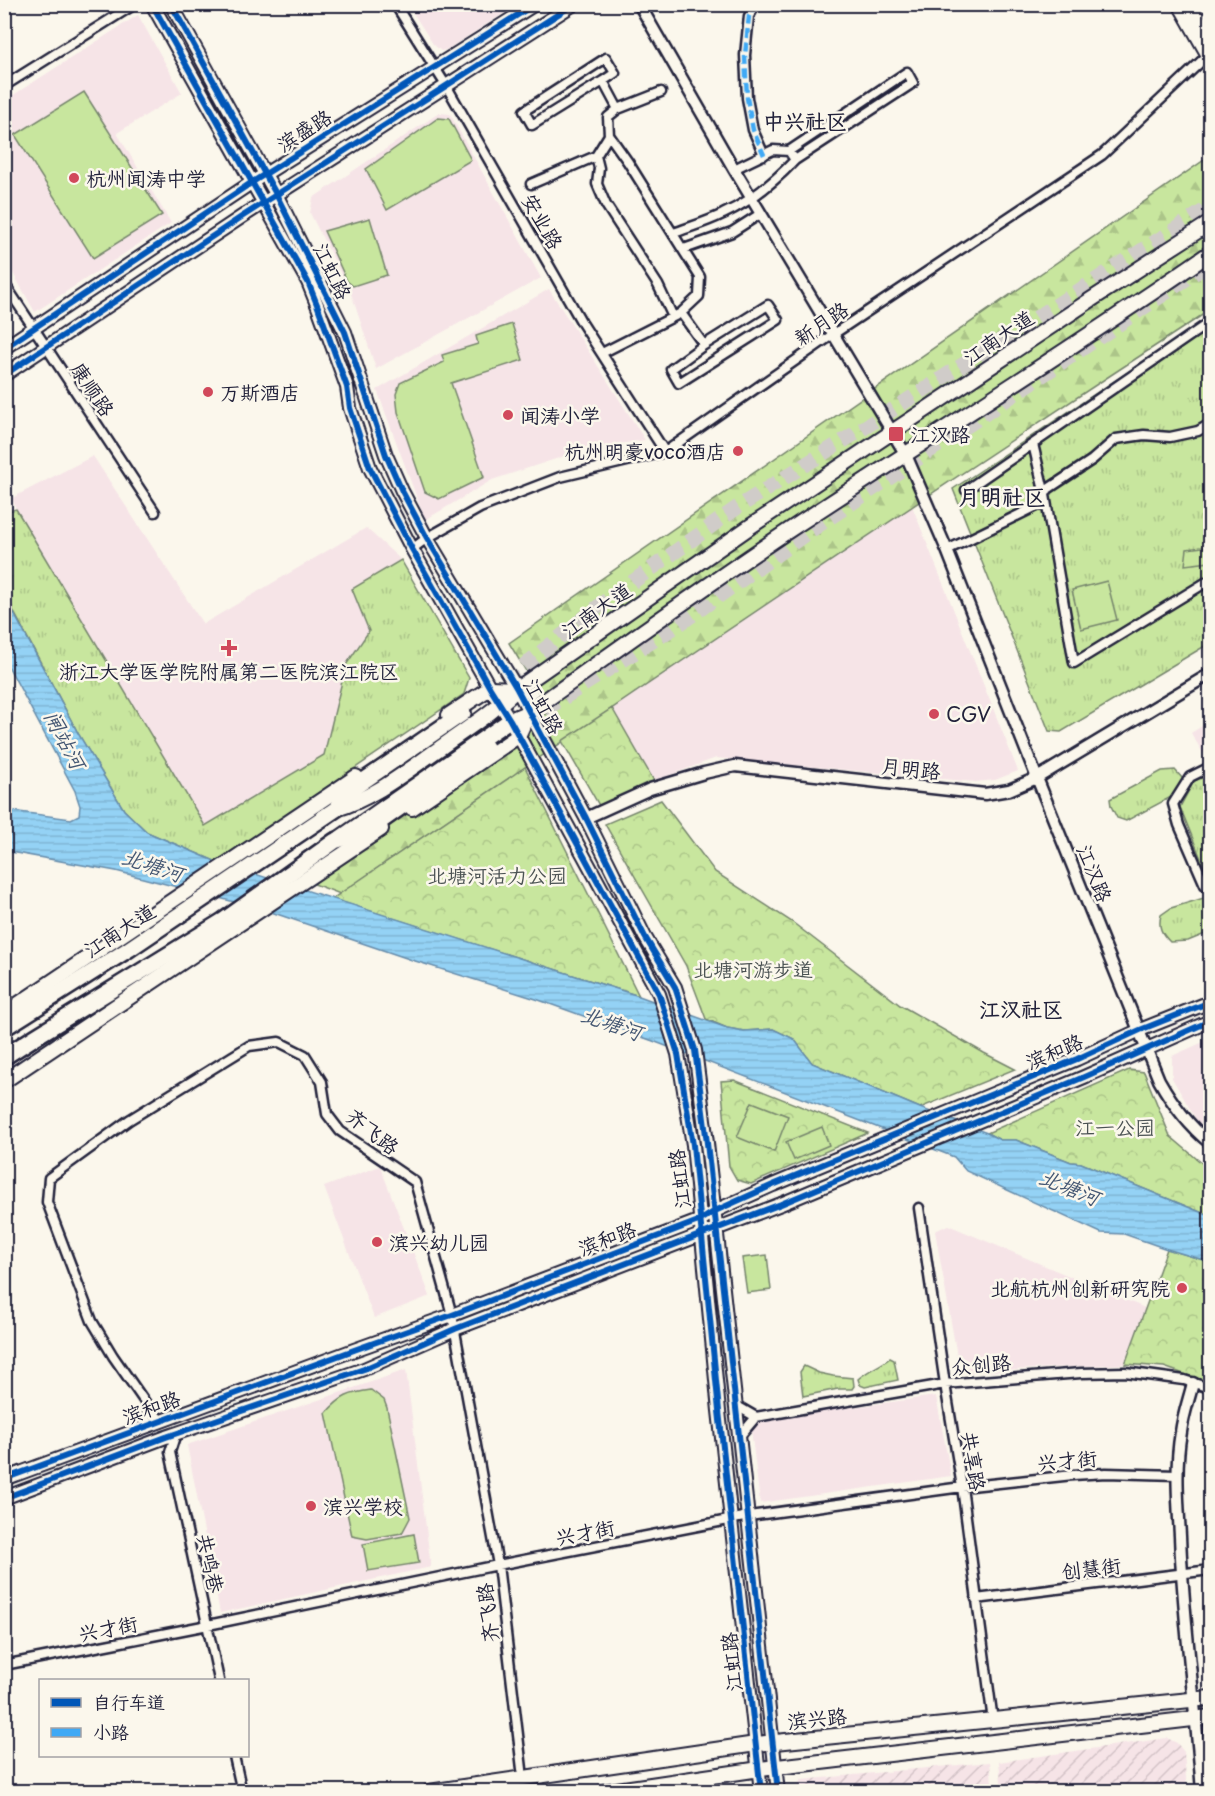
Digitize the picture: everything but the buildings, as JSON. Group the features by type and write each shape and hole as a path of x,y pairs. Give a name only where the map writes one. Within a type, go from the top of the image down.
{"highway":[{"path":"1190,4 1198,18 1210,53"},
{"path":"1202,4 1210,17"},
{"path":"336,808 346,793 464,714"},
{"path":"4,1057 223,921 335,841 368,830 486,747"},
{"name":"江南大道","path":"4,1028 129,949 336,808"}],"main road":[{"name":"江虹路","path":"152,4 308,282 347,387 350,408 370,468 412,549 510,720 660,994 678,1054 693,1145 719,1411 761,1791"},
{"name":"江虹路","path":"171,4 265,174 345,333 386,455 402,491 427,538 517,689 586,818 645,938 675,987 695,1050 707,1143 778,1791"},
{"name":"滨盛路","path":"5,348 251,183 535,4"},
{"name":"滨盛路","path":"4,375 262,203 574,4"},
{"path":"1180,4 1210,53"},
{"path":"1208,4 1210,9"},
{"name":"江南大道","path":"336,808 354,804 402,774 501,705 517,689 752,526 1210,223"},
{"path":"335,841 510,720 529,712 797,525 1119,316 1210,253"},
{"path":"4,1014 490,688 517,689"},
{"path":"4,1081 518,736 529,712"},
{"name":"滨和路","path":"4,1479 452,1315 701,1220 715,1210 773,1185 1210,1002"},
{"name":"滨和路","path":"4,1498 176,1433 363,1368 455,1329 781,1204 1210,1021"},
{"name":"滨兴路","path":"429,1791 756,1744 1210,1698"},
{"path":"603,1791 776,1767 1210,1717"}],"street":[{"path":"4,86 135,4"},
{"name":"安业路","path":"395,4 447,87 582,323 665,452"},
{"name":"江汉路","path":"639,4 832,335 906,455 947,550 1159,1080 1174,1106 1193,1129 1210,1143"},
{"path":"756,4 749,16 745,66 747,98 753,130 764,154"},
{"name":"新月路","path":"412,549 480,508 560,477 665,452 832,335 1102,154 1210,53"},
{"path":"606,58 615,73 603,81 532,125 524,111 606,58"},
{"path":"674,233 724,214 751,198 784,172 795,160 913,84 907,72 789,151 773,150 734,169"},
{"path":"603,81 618,109"},
{"path":"602,353 677,315 699,296 700,277 674,233 609,135 608,117 618,109 661,92"},
{"path":"531,184 596,156 609,135"},
{"path":"789,151 795,160"},
{"path":"596,156 599,168 597,184 606,205 677,315 704,345"},
{"path":"684,249 732,232 760,213"},
{"name":"康顺路","path":"4,283 155,512"},
{"path":"768,305 778,320 679,383 671,369 704,345 768,305"},
{"path":"966,490 1210,322"},
{"path":"947,550 1039,505 1048,489 1092,460 1116,439 1144,435 1170,437 1198,430 1210,424"},
{"path":"1033,444 1074,663 1210,580"},
{"name":"月明路","path":"586,818 650,789 735,766 985,794 1009,790 1037,778 1210,675"},
{"path":"1210,767 1190,777 1173,804 1179,825 1205,885 1210,889"},
{"name":"齐飞路","path":"161,1421 112,1356 92,1321 47,1203 49,1178 129,1120 249,1046 279,1042 305,1055 322,1082 327,1114 340,1131 415,1182 455,1329 498,1565 522,1769"},
{"name":"共享路","path":"919,1208 962,1487 993,1721"},
{"name":"众创路","path":"756,1417 945,1384 1038,1376 1125,1372 1210,1388"},
{"path":"1193,1383 1181,1431 1177,1474 1181,1573 1202,1791"},
{"path":"146,1426 147,1405"},
{"path":"737,1406 756,1417 740,1436"},
{"name":"共鸣巷","path":"176,1433 170,1452 219,1679"},
{"path":"153,1442 162,1445 170,1452"},
{"name":"兴才街","path":"4,1665 748,1516 962,1487 1084,1474 1177,1474"},
{"name":"创慧街","path":"976,1599 1210,1570"},
{"path":"234,1757 242,1791"}],"shaded area":[{"path":"408,5 517,5 448,49 441,51 433,44"},
{"name":"杭州闻涛中学","path":"138,15 182,93 117,133 171,223 35,312 5,259 4,101"},
{"path":"439,113 450,114 541,278 376,369 352,296 310,213 313,198"},
{"name":"闻涛小学","path":"549,289 645,440 586,449 492,480 425,520 377,390"},
{"name":"浙江大学医学院附属第二医院滨江院区","path":"93,456 203,624 366,528 401,560 352,589 369,631 346,665 324,755 205,826 16,509 12,498"},
{"path":"912,506 1018,771 995,780 976,782 716,758 654,781 612,708"},
{"path":"1210,721 1210,748 1203,753 1191,733"},
{"path":"1210,1039 1210,1129 1197,1121 1172,1078 1172,1056"},
{"name":"滨兴幼儿园","path":"380,1166 430,1296 374,1318 324,1187"},
{"path":"948,1225 1145,1308 1167,1249 1125,1364 960,1373 935,1231"},
{"name":"滨兴学校","path":"406,1370 431,1567 220,1613 187,1445"},
{"path":"936,1396 951,1476 760,1503 750,1421"},
{"path":"1167,1738 1177,1743 1184,1752 1187,1791 1002,1791 999,1762"},
{"path":"990,1762 993,1791 794,1791 801,1780"}],"green space":[{"path":"84,92 162,215 93,258 15,135"},
{"path":"438,118 449,119 471,160 387,210 366,169"},
{"path":"1210,156 1210,310 774,599 340,894 304,880 550,711 509,643"},
{"path":"370,218 387,275 353,286 347,281 324,231"},
{"path":"1210,317 1210,643 1061,732 1049,731 953,489"},
{"path":"512,324 523,360 451,383 484,477 439,499 425,492 398,412 396,394 400,383 444,362 442,355 478,344 476,336"},
{"path":"16,509 205,826 324,755 346,665 369,631 352,589 401,560 469,678 464,694 217,862 147,832 124,810 79,735 5,595 4,512"},
{"path":"1210,546 1210,562 1185,565 1187,549"},
{"path":"1107,581 1117,620 1081,629 1072,590"},
{"path":"612,708 654,781 600,807 562,741"},
{"name":"北塘河活力公园","path":"525,767 639,996 332,899"},
{"path":"1175,770 1183,779 1173,796 1126,821 1117,818 1110,799 1162,771"},
{"path":"1204,777 1210,781 1210,881 1180,807 1194,781"},
{"name":"北塘河游步道","path":"661,800 715,872 792,922 900,1005 1015,1069 920,1108 812,1063 794,1039 773,1029 744,1031 727,1028 706,1019 686,966 605,824"},
{"path":"1210,898 1210,932 1188,941 1170,942 1161,930 1161,915 1171,908"},
{"name":"江一公园","path":"1129,1070 1144,1072 1170,1136 1210,1170 1210,1216 1081,1163 1071,1162 1016,1140 1000,1140 987,1133"},
{"path":"734,1080 868,1133 751,1184 737,1180 729,1166 721,1081"},
{"path":"752,1102 788,1116 774,1152 737,1137"},
{"path":"822,1127 829,1145 794,1160 786,1142"},
{"path":"1167,1249 1210,1262 1210,1383 1164,1367 1125,1364"},
{"path":"767,1255 771,1290 747,1293 742,1258"},
{"path":"890,1358 894,1360 898,1380 865,1387 860,1385 858,1379"},
{"path":"804,1366 819,1373 853,1378 854,1386 852,1389 838,1389 803,1396 800,1372"},
{"path":"371,1390 384,1400 387,1408 410,1518 402,1533 367,1539 352,1536 326,1413 346,1396"},
{"path":"414,1534 419,1563 368,1571 363,1544"}],"water":[{"path":"4,595 79,735 124,810 147,832 217,862 639,996 727,1028 744,1031 773,1029 794,1039 812,1063 1000,1140 1016,1140 1071,1162 1081,1163 1210,1216 1210,1262 1124,1234 1101,1233 966,1171 954,1157 653,1041 536,999 265,910 116,871 5,851 5,810 71,819 79,815 80,806 75,791 5,660"}],"tunnel":[{"path":"487,695 603,603 738,507 1210,207"},
{"path":"486,747 681,623 804,535 1210,263"}],"marked path":[{"path":"756,4 749,16 745,55 747,98 753,130 764,155"}],"cycle path":[{"path":"152,4 308,282 347,387 350,408 370,468 412,549 510,720 659,994 678,1054 693,1145 719,1411 761,1792"},
{"path":"171,4 276,194 345,332 386,455 402,491 427,538 517,689 586,818 645,937 675,987 695,1050 707,1143 778,1792"},
{"path":"4,348 251,183 535,4"},
{"path":"4,375 243,216 574,4"},
{"path":"4,1479 452,1315 701,1220 715,1211 773,1185 1210,1002"},
{"path":"4,1498 166,1437 364,1369 455,1329 781,1204 1084,1077 1210,1021"}],"place":[{"name":"杭州闻涛中学","path":"74,178"},
{"name":"万斯酒店","path":"208,392"},
{"name":"闻涛小学","path":"508,415"},
{"name":"江汉路","path":"896,434"},
{"name":"杭州明豪voco酒店","path":"738,451"},
{"name":"浙江大学医学院附属第二医院滨江院区","path":"229,648"},
{"name":"CGV","path":"934,714"},
{"name":"滨兴幼儿园","path":"377,1242"},
{"name":"北航杭州创新研究院","path":"1182,1288"},
{"name":"滨兴学校","path":"311,1506"}],"district":[{"name":"中兴社区","path":"805,120"},
{"name":"月明社区","path":"1002,495"},
{"name":"江汉社区","path":"1021,1008"}],"water label":[{"name":"闸站河","path":"66,739"},
{"name":"北塘河","path":"153,864"},
{"name":"北塘河","path":"612,1022"},
{"name":"北塘河","path":"1070,1186"}]}
